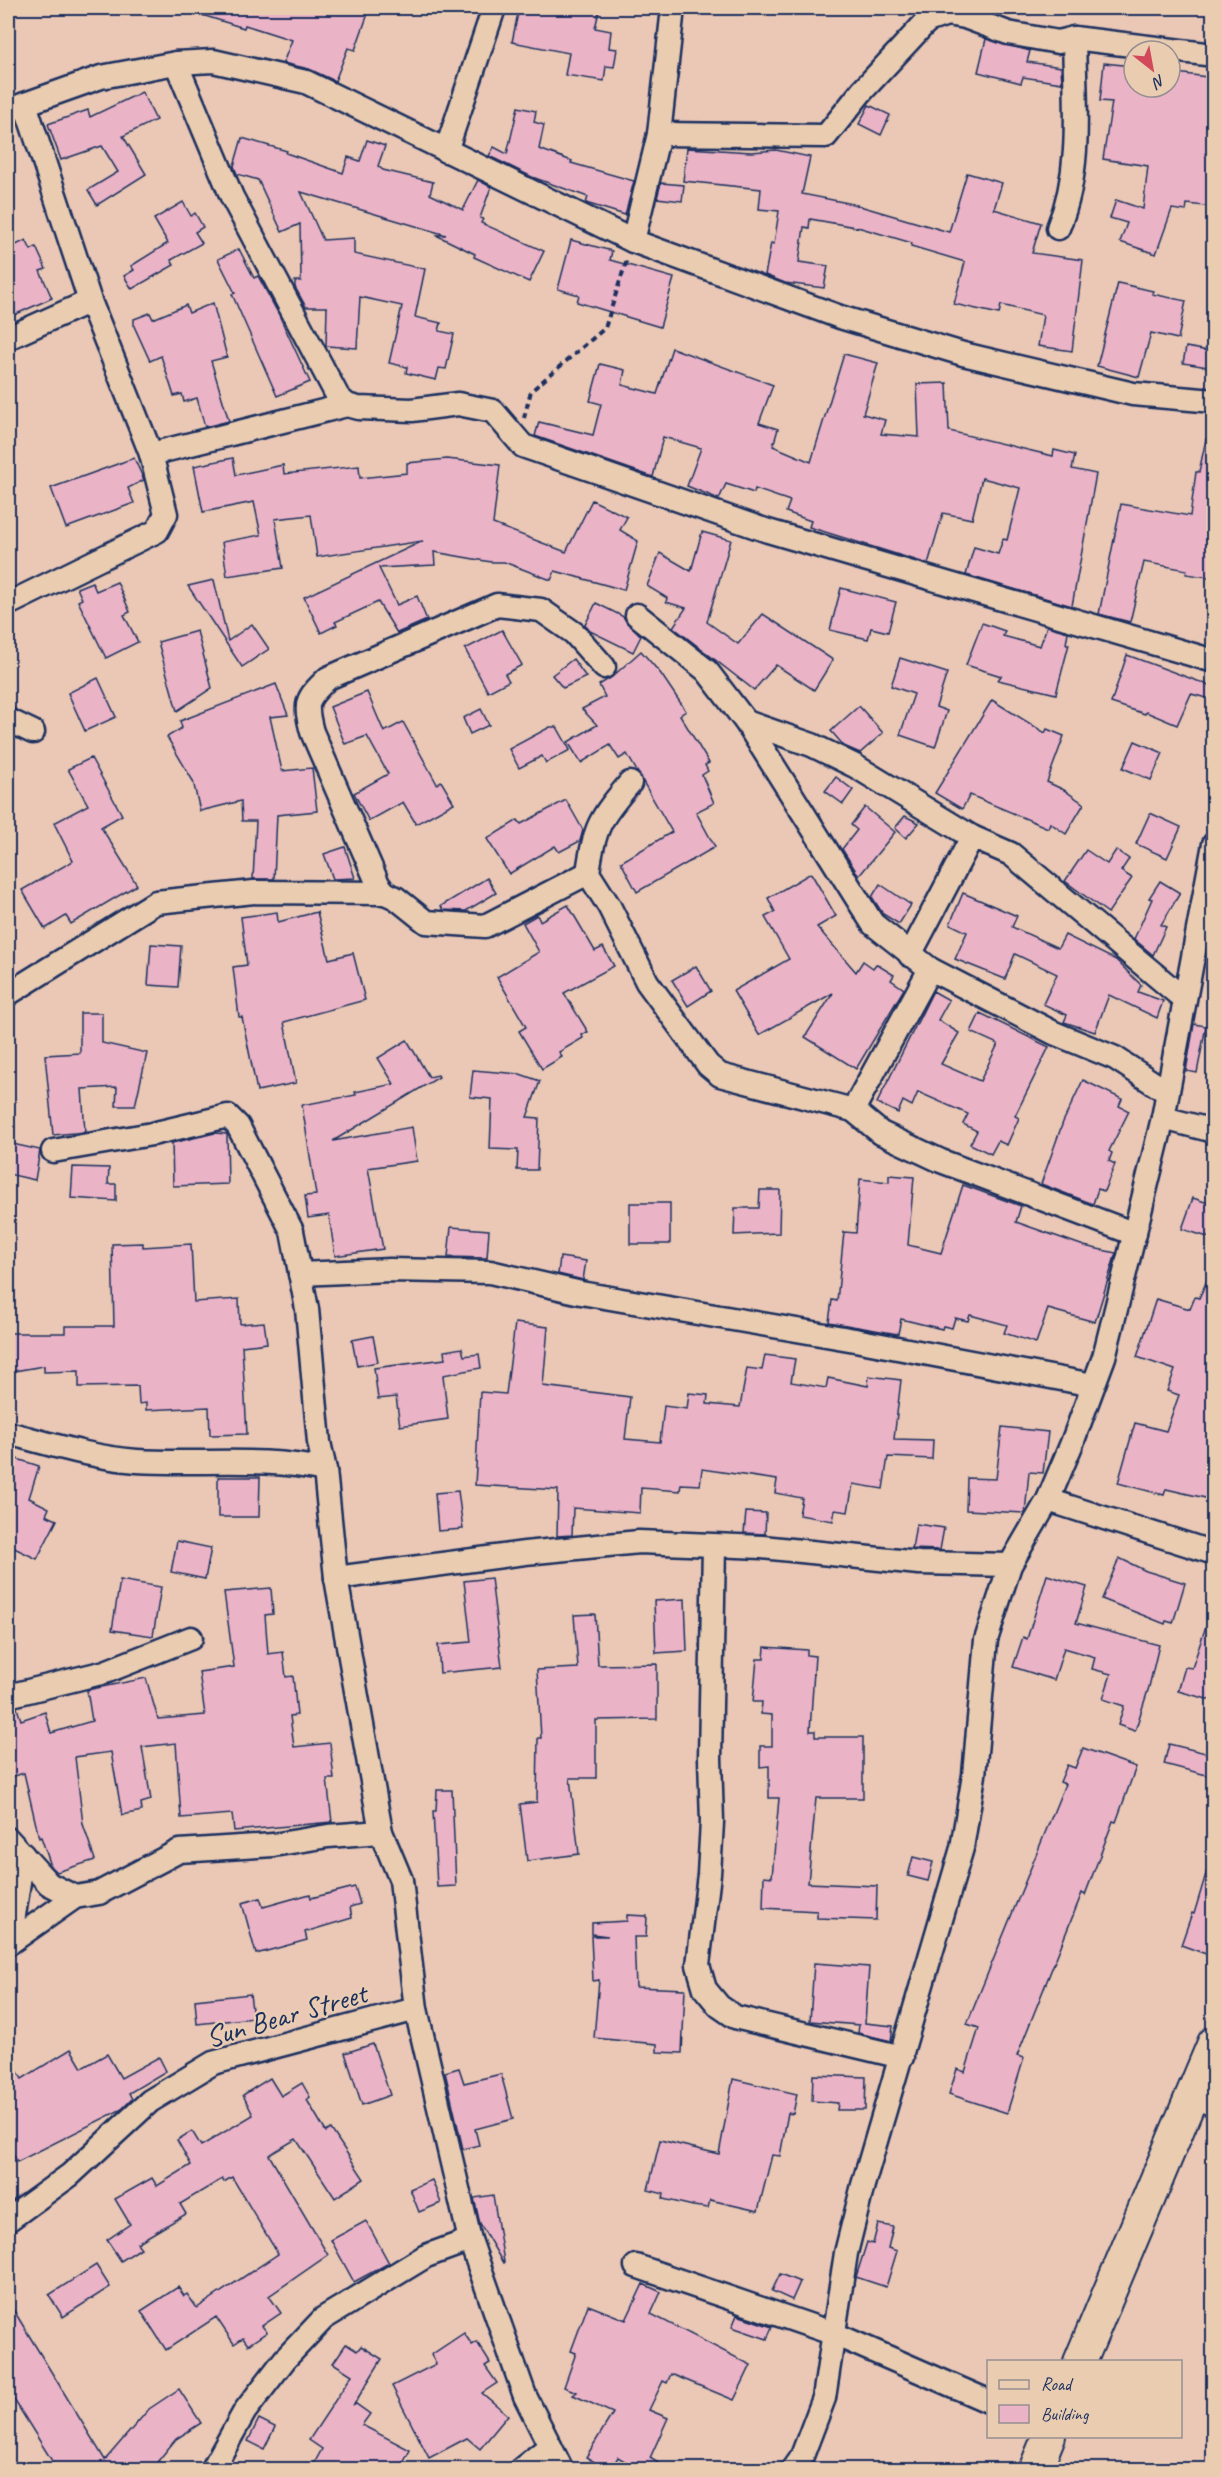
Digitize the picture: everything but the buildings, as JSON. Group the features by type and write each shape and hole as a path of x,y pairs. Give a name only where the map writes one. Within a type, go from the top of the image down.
{"main road":[{"path":"1080,2360 1203,2100 1214,2043"},
{"path":"1035,2469 1048,2438"}],"street":[{"path":"446,151 494,8"},
{"path":"633,242 659,134 673,8"},
{"path":"659,134 826,136 862,91 927,21 947,14 965,17 1008,33 1058,42 1074,38 1214,55"},
{"path":"1058,228 1068,204 1076,163 1074,38"},
{"path":"8,604 157,531 166,514 151,454 16,107 101,77 176,63 213,61 306,82 633,242 840,318 963,354 1133,394 1214,401"},
{"path":"176,63 232,197 338,397 347,405 358,408 412,410 458,404 493,411 523,446 768,531 1214,661"},
{"path":"8,338 90,301"},
{"path":"151,454 347,405"},
{"path":"385,893 378,884 312,732 305,709 310,695 328,678 498,605 541,610 574,633 604,667"},
{"path":"637,615 707,670 746,722 873,924 930,969 1054,1033 1115,1058 1167,1092"},
{"path":"8,720 33,732"},
{"path":"746,722 812,745 855,766 972,837 1011,854 1184,999"},
{"path":"630,783 603,814 593,836 588,873 609,906 647,982 708,1065 720,1075 853,1110 881,1133 941,1161 1135,1234"},
{"path":"910,955 972,837"},
{"path":"792,2469 802,2456 824,2398 832,2333 846,2253 863,2185 962,1848 974,1775 986,1640 1010,1565 1047,1500 1104,1357 1163,1118 1214,844"},
{"path":"8,994 156,902 254,892 385,893 396,898 426,922 484,926 588,873"},
{"path":"853,1110 930,969"},
{"path":"53,1151 152,1134 228,1116 238,1126 292,1231 307,1309 318,1431 325,1470 336,1578 381,1833 401,1880 416,2009 470,2240 525,2396 562,2469"},
{"path":"1163,1118 1214,1131"},
{"path":"300,1274 390,1270 490,1272 581,1293 855,1340 1094,1385"},
{"path":"8,1433 92,1454 136,1461 291,1463 325,1470"},
{"path":"1047,1500 1214,1553"},
{"path":"336,1578 525,1553 639,1542 762,1547 919,1563 1010,1565"},
{"path":"714,1546 710,1758 712,1822 709,1874 698,1965 705,1989 718,2006 735,2017 902,2057"},
{"path":"8,1696 105,1672 191,1638"},
{"path":"9,1943 75,1897 99,1893 179,1851 273,1845 328,1836 381,1833"},
{"path":"15,1847 49,1884 75,1897"},
{"path":"9,1943 15,1847"},
{"name":"Sun Bear Street","path":"8,2220 70,2175 150,2101 213,2063 416,2009"},
{"path":"212,2469 245,2411 285,2359 324,2318 426,2256 470,2240"},
{"path":"636,2266 832,2333 987,2401"},
{"path":"520,2469 550,2446"}],"path":[{"path":"523,446 524,418 531,391 605,328 633,242"}]}
